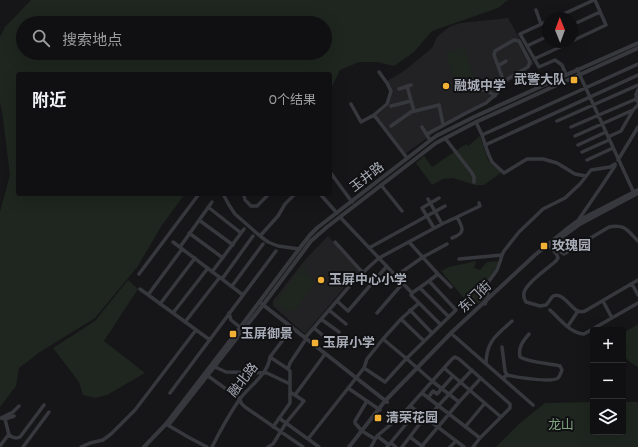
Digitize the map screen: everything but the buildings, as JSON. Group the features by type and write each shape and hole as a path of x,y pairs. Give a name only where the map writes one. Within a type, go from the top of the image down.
{"street":[{"path":"568,12 594,0 606,25 578,39"},
{"path":"536,10 541,24 520,34 539,67 555,60"},
{"path":"578,22 600,12"},
{"path":"527,46 542,39"},
{"path":"426,134 486,103 496,94 504,82 528,67 530,62 519,41 514,40 495,51 494,55 504,82"},
{"name":"玉井路","path":"144,447 167,425 240,329 311,241 352,202 436,136 577,69 638,43"},
{"path":"637,48 638,54"},
{"name":"玉井路","path":"148,447 215,367 299,249 317,228 381,185 436,143 476,122 637,48"},
{"path":"534,59 555,49 555,60"},
{"path":"555,60 562,65 566,75"},
{"path":"498,66 506,61"},
{"path":"482,135 638,64"},
{"path":"577,69 618,159 636,192"},
{"path":"351,104 361,122 374,115 387,104 391,91 379,72"},
{"path":"485,145 638,75"},
{"path":"399,89 412,85"},
{"path":"407,86 414,111"},
{"path":"495,86 496,94"},
{"path":"557,122 638,86"},
{"path":"483,90 496,94"},
{"path":"571,127 637,100 636,95 638,90"},
{"path":"391,106 411,101"},
{"path":"391,126 414,111 438,105 443,124"},
{"path":"582,152 621,131 633,110 638,105"},
{"path":"575,136 633,110"},
{"path":"374,115 407,158"},
{"path":"476,122 492,162 504,173 527,159 543,158 557,163 576,174 586,176"},
{"path":"422,127 430,140"},
{"path":"574,228 576,222 603,184 638,127"},
{"path":"578,145 606,132"},
{"path":"445,138 472,173 474,182"},
{"path":"587,160 613,148"},
{"path":"486,304 489,293 487,284 497,270 502,254 519,232 543,209 565,198 580,184 591,170 610,167 616,164"},
{"path":"332,175 352,202"},
{"path":"381,185 402,211"},
{"name":"东门街","path":"418,369 568,228 576,222 636,192"},
{"name":"东门街","path":"352,447 379,410 452,332 535,255 574,228 636,192"},
{"path":"139,274 198,196"},
{"path":"224,196 235,214 268,242 278,246 299,249"},
{"path":"244,196 245,200 251,206 257,206 267,196"},
{"path":"260,236 293,196"},
{"path":"322,196 403,283 412,294 411,295 441,325"},
{"path":"434,228 422,208 440,198"},
{"path":"428,199 442,224"},
{"path":"148,295 212,202"},
{"path":"288,369 290,363 314,328 354,282 379,258 434,228 480,206 479,203"},
{"path":"369,248 445,206"},
{"path":"208,207 241,233"},
{"path":"452,238 461,234 462,231 462,227 457,217"},
{"path":"199,220 233,245"},
{"path":"550,244 564,254 609,227 615,226 625,228 638,241"},
{"path":"212,272 244,229"},
{"path":"190,233 223,258"},
{"path":"185,322 253,236"},
{"path":"173,242 243,295"},
{"path":"335,242 363,273"},
{"path":"409,242 451,288"},
{"path":"232,286 263,244"},
{"path":"396,276 423,257 447,244"},
{"path":"550,244 558,258 536,277 524,290 526,302 540,306 546,305 552,296 556,295 578,311 585,311 638,280"},
{"path":"170,393 276,251"},
{"path":"459,259 502,254"},
{"path":"160,304 195,258"},
{"path":"337,301 348,311 387,266"},
{"path":"173,313 208,268"},
{"path":"412,294 438,274"},
{"path":"364,368 385,382 456,310 429,281"},
{"path":"378,313 403,283"},
{"path":"632,284 638,295"},
{"path":"420,288 449,317"},
{"path":"140,289 210,340"},
{"path":"602,301 612,318"},
{"path":"308,439 364,368 367,359 383,339 410,310 419,303"},
{"path":"550,310 572,330 584,334 638,303"},
{"path":"261,304 386,402"},
{"path":"329,310 346,324"},
{"path":"410,310 432,333"},
{"path":"568,326 578,311"},
{"path":"230,313 231,320 240,329"},
{"path":"322,319 339,332"},
{"path":"401,319 424,341"},
{"path":"486,364 488,347 512,321"},
{"path":"223,322 229,322 240,329"},
{"name":"融北路","path":"212,447 224,424 240,399 263,372 269,363 270,357 292,328"},
{"path":"314,328 331,342"},
{"path":"81,447 103,440 135,410 196,330"},
{"path":"503,378 507,375 522,378 553,380 558,378 561,373 562,370 560,366 520,358 520,347 529,334"},
{"path":"453,335 533,405"},
{"path":"383,339 459,402"},
{"path":"502,347 504,366 507,375"},
{"path":"295,395 326,354"},
{"path":"270,357 290,371 290,403 273,427"},
{"path":"371,447 376,437 402,415 455,357 510,404 510,408 473,447"},
{"path":"215,367 226,372 263,372 290,384"},
{"path":"444,368 500,417"},
{"path":"402,447 426,418 472,370"},
{"path":"208,376 240,399 241,403 245,407 303,447"},
{"path":"428,398 433,391 437,394 453,376"},
{"path":"410,437 422,447 448,414 481,378"},
{"path":"348,388 379,410"},
{"path":"268,447 272,444 280,431 304,401 290,392"},
{"path":"422,393 480,438"},
{"path":"367,401 355,421 356,426 363,432 396,447"},
{"path":"465,427 485,403"},
{"path":"5,419 8,434 14,438 20,437 44,405"},
{"path":"0,418 13,412 19,406"},
{"path":"410,406 464,447"},
{"path":"389,445 417,411"},
{"path":"23,447 49,412"},
{"path":"0,418 5,419 14,416"},
{"path":"280,418 319,447"},
{"path":"167,425 207,447"},
{"name":"东门街","path":"349,447 363,432"},
{"path":"0,446 8,434"},
{"path":"450,447 456,441"}],"shaded area":[{"name":"融城中学","path":"508,18 534,64 504,85 497,96 481,107 434,133 405,154 376,116 387,107 391,97 387,81 404,71 432,48 437,37 449,27 461,23"},
{"name":"玉屏中心小学","path":"328,236 360,271 305,334 273,306 273,301 304,261"}],"green space":[{"path":"31,0 508,0 498,8 432,31 414,52 394,66 377,62 359,62 340,70 332,87 332,72 16,72 16,196 184,196 162,225 138,266 95,318 40,352 19,368 16,386 0,407 0,212 10,175 0,102 0,37 5,27"},
{"path":"465,47 474,78 455,84 446,53"},
{"path":"480,136 488,160 502,172 484,185 475,185 453,178 443,179 432,185 416,163 424,156 432,167 466,144 468,146"},
{"path":"476,261 474,268 480,270 487,262 500,261 492,274 486,293 486,298 472,308 441,271 449,267"},
{"path":"305,264 307,266 302,273 310,276 315,283 295,310 286,310 282,308 279,303 276,307 274,305"},
{"path":"128,280 138,289 104,341 145,373 107,395 95,398 83,395 79,382 53,348 95,321"},
{"path":"638,324 638,367 626,358 626,331"},
{"name":"龙山","path":"590,402 590,435 626,435 626,402 638,402 638,447 496,447 520,423 545,403"}],"place":[{"name":"武警大队","path":"574,80"},
{"name":"融城中学","path":"446,86"},
{"name":"玫瑰园","path":"544,246"},
{"name":"玉屏中心小学","path":"321,280"},
{"name":"玉屏御景","path":"233,334"},
{"name":"玉屏小学","path":"315,343"},
{"name":"清荣花园","path":"378,418"}]}
